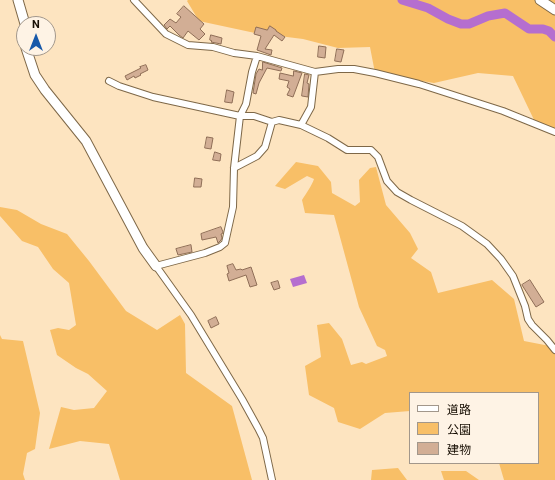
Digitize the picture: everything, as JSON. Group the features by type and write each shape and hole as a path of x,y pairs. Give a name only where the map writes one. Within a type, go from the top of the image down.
{"street":[{"path":"18,0 23,16"},
{"path":"134,0 166,34 188,45 213,47 234,53 257,56 315,72 338,69 354,69 419,84 503,111 555,132"},
{"path":"540,0 555,10"},
{"path":"29,56 35,75 45,90 86,141 143,248 191,315 242,399 263,438 272,480"},
{"path":"156,266 205,253 220,247 225,243 233,207 234,168 240,116 246,104 252,72 257,56"},
{"path":"301,126 311,107 315,72"},
{"path":"109,81 119,86 153,97 240,116 254,116 272,122 279,120 301,126 328,138 347,150 371,150 378,157 387,181 397,192 462,226 487,244 501,259 513,276 525,306 528,319 555,350"},
{"path":"234,168 258,156 265,147 272,122"}],"green space":[{"path":"555,0 555,131 536,124 513,76 478,73 434,83 375,73 370,47 338,48 303,39 255,33 199,21 187,1"},
{"path":"296,162 318,166 331,182 332,193 355,206 360,202 359,180 370,168 376,167 386,205 410,233 418,249 411,258 431,272 438,293 492,280 514,299 524,341 555,347 555,480 504,480 499,464 539,464 539,392 409,392 409,411 385,413 360,429 338,422 334,408 309,395 305,366 321,357 317,325 329,323 342,339 351,365 362,362 366,364 387,356 385,350 377,346 359,307 334,215 305,213 302,200 314,179 307,176 285,189 275,186"},
{"path":"0,207 17,210 41,224 67,234 126,311 157,330 180,315 185,324 186,373 232,406 252,480 120,480 109,444 80,441 49,449 61,407 74,410 94,408 107,391 88,374 57,355 50,330 58,328 69,330 76,325 69,283 53,269 38,247 22,241 0,216"},
{"path":"0,335 2,339 23,341 40,413 35,449 27,453 23,474 25,480 0,480"},
{"path":"398,468 407,480 371,480 372,470"},
{"path":"441,471 466,471 479,480 444,480"}],"shaded area":[{"path":"304,275 307,283 293,287 290,279"}],"building":[{"path":"184,6 204,24 200,29 205,34 199,40 188,31 183,38 170,26 167,29 164,25 170,19 176,23 181,17 177,14"},
{"path":"270,26 285,37 282,41 274,35 265,49 272,50 271,55 257,50 261,36 254,34 256,27 267,30"},
{"path":"211,35 222,38 221,44 211,42"},
{"path":"319,46 326,47 325,58 318,57"},
{"path":"337,49 344,50 341,62 335,61"},
{"path":"263,62 282,68 281,71 267,68 259,83 256,94 253,93 256,74 259,69 262,70"},
{"path":"146,65 148,70 135,78 134,76 127,80 125,76"},
{"path":"294,71 302,73 293,97 287,95 290,89 287,87 289,81 279,79 280,73 293,76"},
{"path":"305,74 309,75 307,83 309,84 308,97 302,96"},
{"path":"227,90 234,92 232,103 225,102"},
{"path":"207,137 213,138 211,149 205,148"},
{"path":"215,152 221,154 220,161 213,160"},
{"path":"195,178 202,179 201,187 194,187"},
{"path":"221,227 223,232 221,234 222,238 218,243 216,237 202,240 201,234"},
{"path":"191,245 192,252 178,255 176,249"},
{"path":"233,264 236,270 251,267 257,285 250,287 246,275 229,281 227,266"},
{"path":"530,280 544,302 536,307 522,285"},
{"path":"278,281 280,288 274,290 271,283"},
{"path":"216,317 219,324 211,328 208,321"}],"waterway":[{"path":"402,0 428,8 461,24 469,24 488,16 505,13 529,29 543,29 549,31 555,37"}]}
